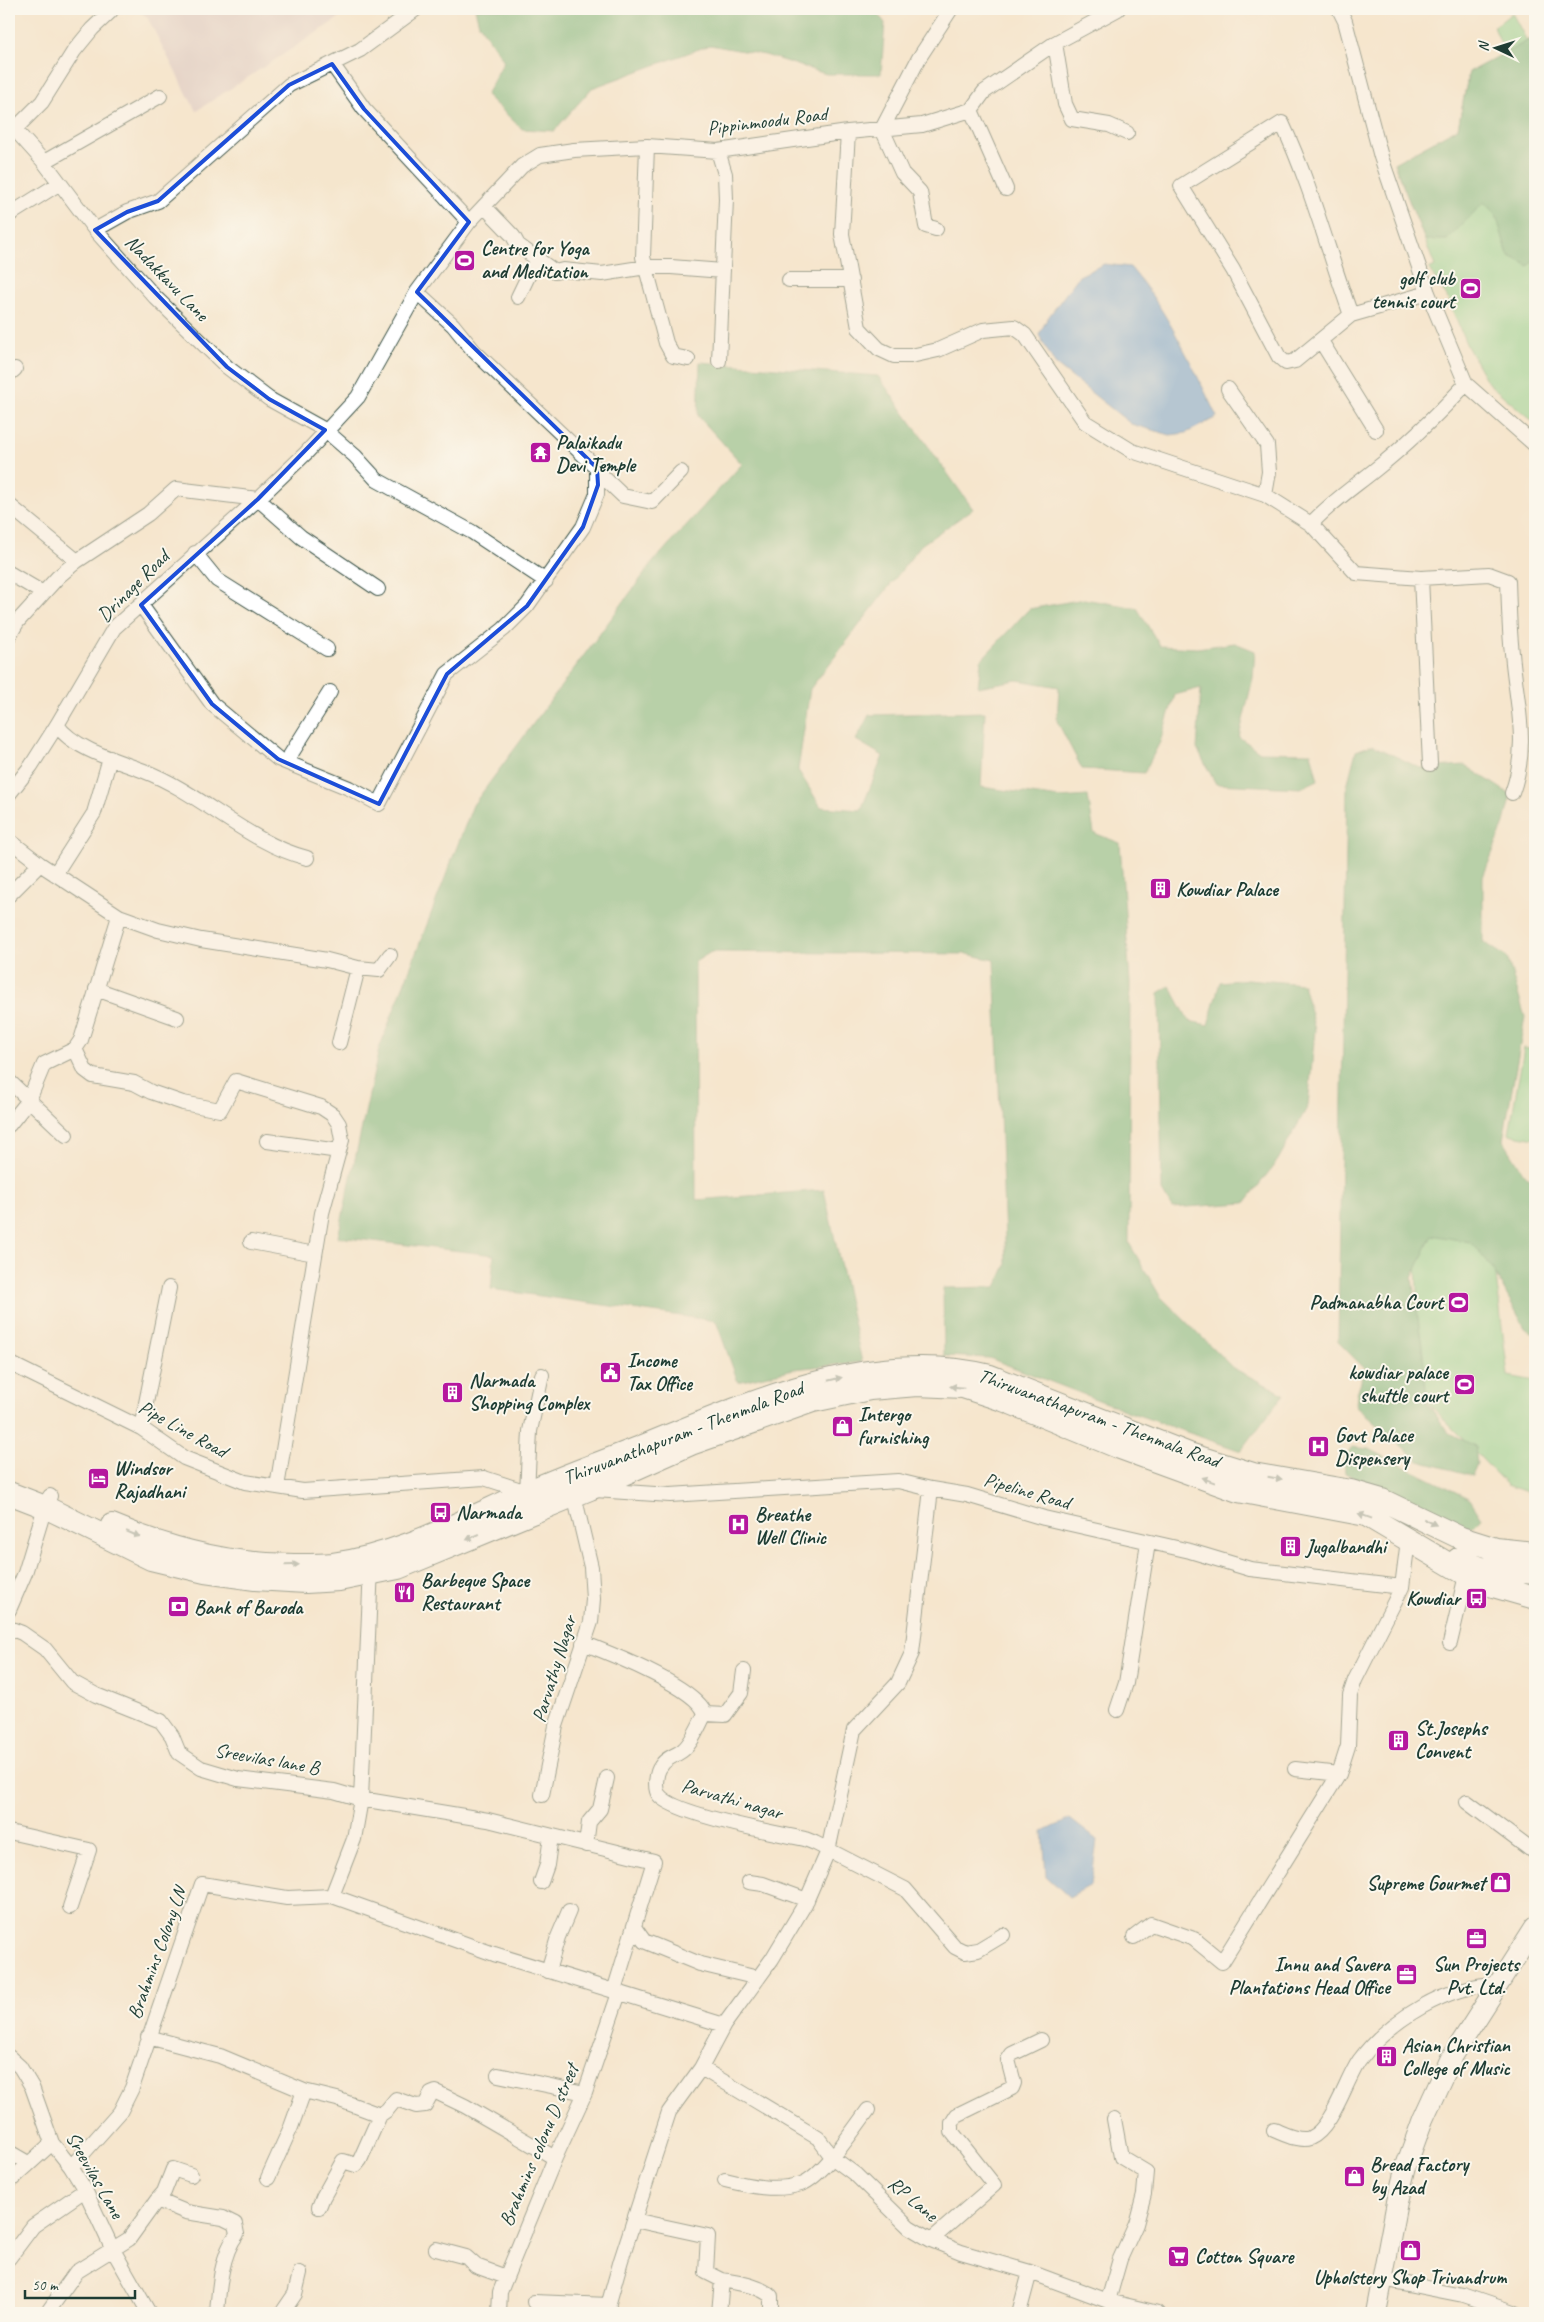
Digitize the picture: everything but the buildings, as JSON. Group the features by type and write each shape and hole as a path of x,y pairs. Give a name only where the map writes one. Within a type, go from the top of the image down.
{"main road":[{"name":"Thiruvanathapuram - Thenmala Road","path":"9,1478 48,1501 176,1549 222,1560 270,1565 331,1564 371,1566 451,1526 584,1484 726,1412 795,1388 882,1370 926,1367 960,1368 990,1376 1189,1454 1253,1474 1351,1491 1382,1500 1461,1538 1496,1549 1535,1553"},
{"path":"532,1501 813,1401 870,1389 917,1385 963,1387 1003,1400 1120,1448 1238,1491 1366,1515 1466,1575 1496,1589 1535,1598"},
{"path":"9,1493 48,1501"},
{"path":"1408,1540 1481,1568 1535,1573"},
{"path":"1376,2313 1396,2202 1406,2166 1424,2119 1450,2060 1535,1927"}],"street":[{"path":"94,230 127,212 158,201 289,85 360,50 416,9"},
{"path":"936,229 926,226 920,192 902,174 882,129 919,58 952,9"},
{"path":"1006,189 972,110 984,92 1055,44 1118,9"},
{"path":"1339,9 1344,21 1381,157 1428,293 1466,384 1535,445"},
{"path":"12,126 42,102 74,51 92,29 111,11"},
{"path":"1055,44 1066,104 1072,119 1109,125 1127,133"},
{"path":"332,64 364,109 469,222"},
{"path":"44,162 160,96"},
{"name":"Pippinmoodu Road","path":"325,430 358,397 417,292 469,222 522,166 540,155 574,150 647,146 718,151 848,132 922,125 972,110"},
{"path":"1351,315 1328,254 1300,162 1282,123 1181,186 1233,270 1279,357 1286,363 1294,361 1351,315 1428,293"},
{"name":"Nadakkavu Lane","path":"12,126 44,162 94,230 155,297 226,367 269,399 325,430 355,456 376,480 472,532 546,581"},
{"path":"848,132 842,234 859,328 878,349 894,356 911,356 938,350 983,330 1014,327 1025,335 1085,422 1132,451 1265,495 1311,524 1356,573 1421,578 1489,574 1508,581 1512,653 1522,738 1518,774 1512,792"},
{"path":"647,146 642,257 666,343 673,356 688,359"},
{"path":"718,151 725,174 719,361"},
{"path":"9,216 60,183"},
{"path":"484,206 513,236 518,245 555,272 602,274 644,267 723,271"},
{"path":"518,297 530,272 539,259"},
{"path":"789,280 850,280"},
{"path":"417,292 453,325 474,351 597,468 598,472 623,496 652,502 681,472"},
{"path":"1321,341 1376,430"},
{"path":"1311,524 1326,508 1377,469 1430,422 1466,384"},
{"path":"1228,389 1268,445 1269,472 1265,495"},
{"name":"Drinage Road","path":"9,794 58,726 114,628 258,499 306,453 325,430"},
{"path":"141,605 212,704 278,759 349,788 379,804 447,674 504,629 527,606 583,527 597,494 598,472"},
{"path":"9,636 18,621 43,593 77,561 148,514 176,489 258,499 301,537 378,588"},
{"path":"9,505 77,561"},
{"path":"195,554 217,580 327,649"},
{"path":"9,573 43,593"},
{"path":"1421,578 1430,764"},
{"path":"286,762 330,692"},
{"path":"58,726 63,734 110,758 144,771 186,792 286,853 307,858"},
{"path":"55,874 94,813 110,758"},
{"path":"9,840 40,864 119,916 201,940 327,960 358,968 380,970 390,955"},
{"path":"9,895 40,864"},
{"path":"9,1125 29,1100 44,1064 75,1049 81,1040 119,916"},
{"path":"339,1043 358,968"},
{"path":"96,989 177,1018"},
{"path":"75,1049 85,1070 93,1076 134,1083 151,1092 197,1107 220,1110 236,1081 320,1107 333,1115 339,1124 342,1140 322,1213 278,1487"},
{"path":"9,1081 66,1135"},
{"path":"267,1141 339,1151"},
{"path":"251,1242 315,1254"},
{"path":"141,1428 169,1288"},
{"name":"Pipe Line Road","path":"9,1363 141,1428 184,1458 215,1472 245,1482 304,1490 484,1478 532,1501"},
{"path":"532,1501 530,1431 542,1375"},
{"name":"Pipeline Road","path":"584,1484 670,1495 898,1481 931,1490 967,1495 1044,1518 1190,1551 1250,1569 1402,1587"},
{"name":"Parvathy Nagar","path":"542,1795 556,1726 591,1622 591,1575 584,1484"},
{"path":"534,2302 608,2309 669,2112 701,2068 724,2025 758,1978 807,1900 828,1851 854,1730 898,1683 912,1653 931,1490"},
{"path":"9,1610 25,1573 48,1501"},
{"path":"1134,1937 1152,1924 1194,1940 1222,1962 1339,1774 1348,1746 1350,1696 1355,1680 1402,1587 1408,1540"},
{"path":"1117,1710 1126,1684 1148,1543"},
{"path":"371,1566 361,1799 354,1839 332,1896 494,1954 724,2025"},
{"path":"1450,1643 1466,1575"},
{"name":"Sreevilas lane B","path":"9,1628 22,1633 45,1649 72,1682 96,1695 162,1722 172,1736 179,1753 202,1768 238,1778 334,1791 361,1799 488,1820 586,1845"},
{"path":"583,1643 627,1660 684,1691 703,1706 705,1714 725,1715 741,1693 744,1671"},
{"name":"Parvathi nagar","path":"705,1714 683,1750 668,1758 660,1766 655,1786 658,1794 665,1801 722,1822 806,1839 828,1851"},
{"path":"1295,1768 1339,1774"},
{"path":"586,1845 589,1822 600,1809 607,1778"},
{"path":"1467,1802 1535,1853"},
{"path":"9,1832 89,1850 70,1907"},
{"path":"541,1882 547,1865 551,1836"},
{"name":"Brahmins colonu D street","path":"499,2313 500,2292 555,2158 585,2093 654,1861 586,1845"},
{"path":"828,1851 905,1888 955,1947 965,1952 978,1950 1003,1935"},
{"path":"749,1882 763,1884 807,1900"},
{"name":"Brahmins Colony LN","path":"71,2167 120,2112 132,2088 148,2036 202,1884 287,1898 332,1896"},
{"path":"548,1971 558,1936 569,1911"},
{"path":"634,1927 644,1941 700,1964 758,1978"},
{"path":"1274,2130 1300,2139 1311,2138 1329,2119 1359,2061 1385,2033 1429,2001 1478,1984 1498,1984"},
{"path":"148,2036 220,2056 304,2091 337,2099 380,2115"},
{"path":"931,2240 994,2185 952,2132 952,2123 957,2115 1012,2088 1014,2083 1008,2060 1012,2054 1041,2040"},
{"name":"Sreevilas Lane","path":"9,2057 20,2067 32,2087 52,2143 71,2167 85,2190 112,2248 147,2312"},
{"name":"RP Lane","path":"701,2068 818,2138 833,2158 856,2174 909,2227 931,2240 1030,2272 1108,2301 1158,2313"},
{"path":"498,2075 585,2093"},
{"path":"268,2178 292,2127 304,2091"},
{"path":"319,2207 322,2197 343,2161 356,2165 380,2115 396,2099 416,2106 425,2105 431,2094 436,2092 465,2106 555,2158"},
{"path":"725,2180 754,2188 802,2183 833,2158 868,2110"},
{"path":"1108,2301 1120,2259 1136,2224 1144,2194 1146,2172 1121,2157 1114,2119"},
{"path":"9,2182 52,2143"},
{"path":"9,2152 28,2163"},
{"path":"47,2313 76,2272 112,2248 130,2239 164,2192 173,2169 191,2175"},
{"path":"9,2258 33,2226 85,2190"},
{"path":"157,2200 186,2212 223,2218 235,2224 237,2234 230,2243 219,2289 217,2313"},
{"path":"634,2220 708,2236 706,2272 722,2280 744,2284 765,2291 771,2296 771,2313"},
{"path":"436,2249 466,2257 476,2266 506,2277"},
{"path":"1019,2313 1030,2272"},
{"path":"282,2313 295,2294 300,2273"},
{"path":"1382,2278 1463,2295 1516,2313"},
{"path":"719,2313 722,2280"}],"highlighted area":[{"path":"332,64 364,109 469,222 417,292 597,468 598,485 583,527 527,606 447,674 379,804 278,759 212,704 141,605 258,499 325,430 269,399 227,367 95,230 127,212 158,201 289,85"}],"shaded area":[{"path":"136,9 353,9 196,111 147,17"}],"green space":[{"path":"475,9 874,9 885,23 881,74 826,74 765,55 710,45 592,88 554,131 522,129 486,95 504,61 479,24"},
{"path":"1512,13 1527,41 1535,37 1535,423 1488,383 1467,346 1447,297 1429,269 1435,266 1394,163 1458,128 1469,72 1505,53 1494,27"},
{"path":"1535,37 1535,115 1531,122 1535,179 1535,258 1529,266 1508,255 1496,215 1484,202 1447,240 1425,240 1394,163 1458,128 1469,72"},
{"path":"700,362 878,376 973,509 921,545 810,689 798,770 821,807 861,810 883,756 856,740 869,715 985,712 981,787 1060,798 1088,796 1094,833 1120,843 1130,982 1129,1243 1160,1296 1233,1368 1284,1394 1241,1451 1132,1413 989,1358 944,1356 943,1288 996,1287 1006,1265 994,960 967,954 711,952 695,962 696,1200 824,1190 862,1362 794,1369 738,1382 716,1321 491,1289 494,1255 338,1237 379,1049 473,805 653,562 742,464 698,416"},
{"path":"1084,599 1137,608 1160,646 1197,648 1235,643 1255,651 1253,678 1239,737 1260,752 1311,753 1318,780 1301,788 1216,784 1197,749 1201,688 1175,695 1160,742 1144,773 1082,769 1057,721 1059,687 1017,680 978,687 981,660 1029,609"},
{"path":"1372,745 1420,768 1465,765 1511,795 1503,826 1483,877 1483,942 1507,957 1525,1017 1503,1140 1523,1172 1535,1185 1535,1335 1525,1328 1491,1266 1470,1242 1432,1235 1412,1278 1423,1353 1427,1403 1449,1433 1475,1446 1477,1464 1472,1475 1419,1461 1356,1406 1357,1393 1365,1369 1338,1342 1347,786 1356,751"},
{"path":"1248,979 1303,984 1315,1030 1308,1106 1278,1160 1245,1203 1172,1208 1162,1191 1159,993 1170,986 1189,1021 1208,1025 1220,982"},
{"path":"1524,1048 1535,1050 1535,1139 1509,1134"},
{"name":"Padmanabha Court","path":"1415,1227 1490,1227 1508,1376 1535,1381 1535,1495 1507,1485 1432,1407 1420,1391"},
{"path":"1352,1447 1369,1449 1470,1499 1482,1518 1472,1528 1456,1525 1345,1473 1344,1458"}],"water":[{"path":"1104,264 1130,267 1144,284 1168,320 1217,417 1186,433 1170,435 1131,424 1055,364 1039,335 1047,319 1079,276"},
{"path":"1070,1819 1097,1840 1091,1885 1069,1897 1046,1876 1043,1832"}],"place":[{"name":"Centre for Yoga and Meditation","path":"465,260"},
{"name":"golf club tennis court","path":"1471,289"},
{"name":"Palaikadu Devi Temple","path":"540,453"},
{"name":"Kowdiar Palace","path":"1160,889"},
{"name":"Padmanabha Court","path":"1459,1302"},
{"name":"Income Tax Office","path":"611,1372"},
{"name":"kowdiar palace shuttle court","path":"1464,1384"},
{"name":"Narmada Shopping Complex","path":"453,1392"},
{"name":"Intergo furnishing","path":"842,1426"},
{"name":"Govt Palace Dispensery","path":"1319,1447"},
{"name":"Windsor Rajadhani","path":"98,1479"},
{"name":"Narmada","path":"440,1512"},
{"name":"Breathe Well Clinic","path":"739,1525"},
{"name":"Jugalbandhi","path":"1290,1546"},
{"name":"Barbeque Space Restaurant","path":"405,1592"},
{"name":"Kowdiar","path":"1476,1598"},
{"name":"Bank of Baroda","path":"178,1607"},
{"name":"St.Josephs Convent","path":"1399,1740"},
{"name":"Supreme Gourmet","path":"1501,1883"},
{"name":"Sun Projects Pvt. Ltd.","path":"1476,1938"},
{"name":"Innu and Savera Plantations Head Office","path":"1406,1975"},
{"name":"Asian Christian College of Music","path":"1386,2057"},
{"name":"Bread Factory by Azad","path":"1354,2176"},
{"name":"Upholstery Shop Trivandrum","path":"1410,2251"},
{"name":"Cotton Square","path":"1179,2256"}]}
